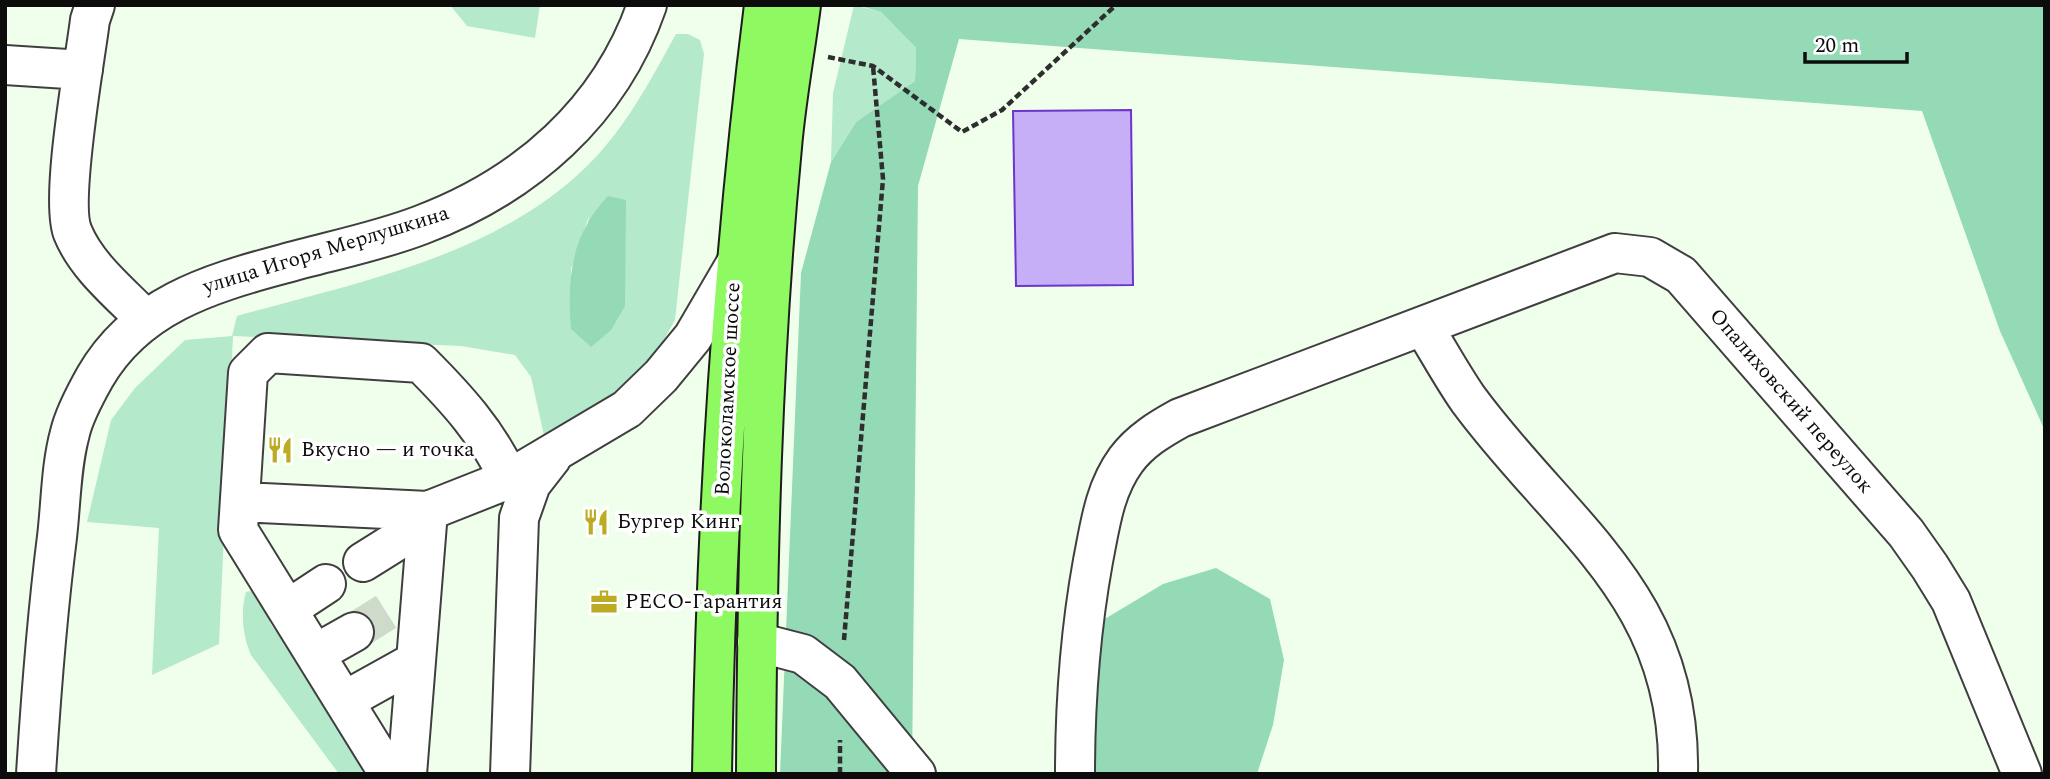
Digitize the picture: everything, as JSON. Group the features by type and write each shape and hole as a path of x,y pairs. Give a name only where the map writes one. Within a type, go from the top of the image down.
{"main road":[{"name":"Волоколамское шоссе","path":"712,774 714,616 735,265 764,5"},
{"name":"Волоколамское шоссе","path":"756,774 757,642 765,411 782,146 799,23"}],"street":[{"path":"95,5 90,20 83,70 68,200 72,231 85,255 145,319"},
{"name":"улица Игоря Мерлушкина","path":"36,774 46,625 70,432 95,378 117,344 145,319 185,294 419,226 497,191 536,164 569,133 604,89 627,50 647,5"},
{"path":"5,65 83,70"},
{"name":"Опалиховский переулок","path":"1075,774 1075,691 1083,616 1104,501 1126,460 1152,434 1180,418 1615,253 1650,257 1681,275 1906,533 1951,601 2022,774"},
{"path":"363,562 427,516 553,455 627,409 662,376 693,337 735,265"},
{"path":"1423,326 1468,399 1623,582 1657,646 1673,698 1678,774"},
{"path":"389,774 238,530 248,373 268,353 421,363 461,403 496,451 509,478"},
{"path":"510,774 519,518 531,484 553,455"},
{"path":"241,502 427,516"},
{"path":"407,774 416,661 407,599 427,516"},
{"path":"288,609 326,584"},
{"path":"315,654 354,632"},
{"path":"757,642 803,654 841,682 915,774"},
{"path":"344,701 416,661"}],"path":[{"path":"799,23 830,58 873,66 962,132 1002,110 1116,5"},
{"path":"839,774 841,682 883,179 873,66"}],"green space":[{"path":"450,5 540,5 535,38 467,26"},
{"path":"854,5 881,12 916,48 915,81 856,122 831,162 833,93"},
{"path":"857,5 2045,5 2045,431 2000,331 1922,111 959,39 918,186 912,774 780,774 801,273 831,162 856,122 915,81 916,48 881,12"},
{"path":"676,34 688,34 700,40 704,54 675,320 647,370 624,391 545,440 531,377 515,355 461,346 233,336 219,644 152,675 159,528 87,522 111,420 135,388 185,340 232,336 237,316 376,278 422,262 510,223 550,197 601,152 636,104","holes":["589,216 571,329 571,269"]},
{"path":"608,196 626,200 625,306 611,330 591,347 571,329 571,274 586,226"},
{"path":"1216,568 1270,599 1284,660 1273,725 1257,774 1090,774 1093,626 1163,584"},
{"path":"251,591 265,603 270,623 365,755 362,774 339,774 251,655 244,632 243,616 246,592"}],"shaded area":[{"path":"1131,110 1133,285 1016,286 1013,111"}],"tunnel":[{"path":"354,632 392,608"}],"place":[{"name":"Вкусно — и точка","path":"280,450"},
{"name":"Бургер Кинг","path":"596,522"},
{"name":"РЕСО-Гарантия","path":"604,602"}]}
